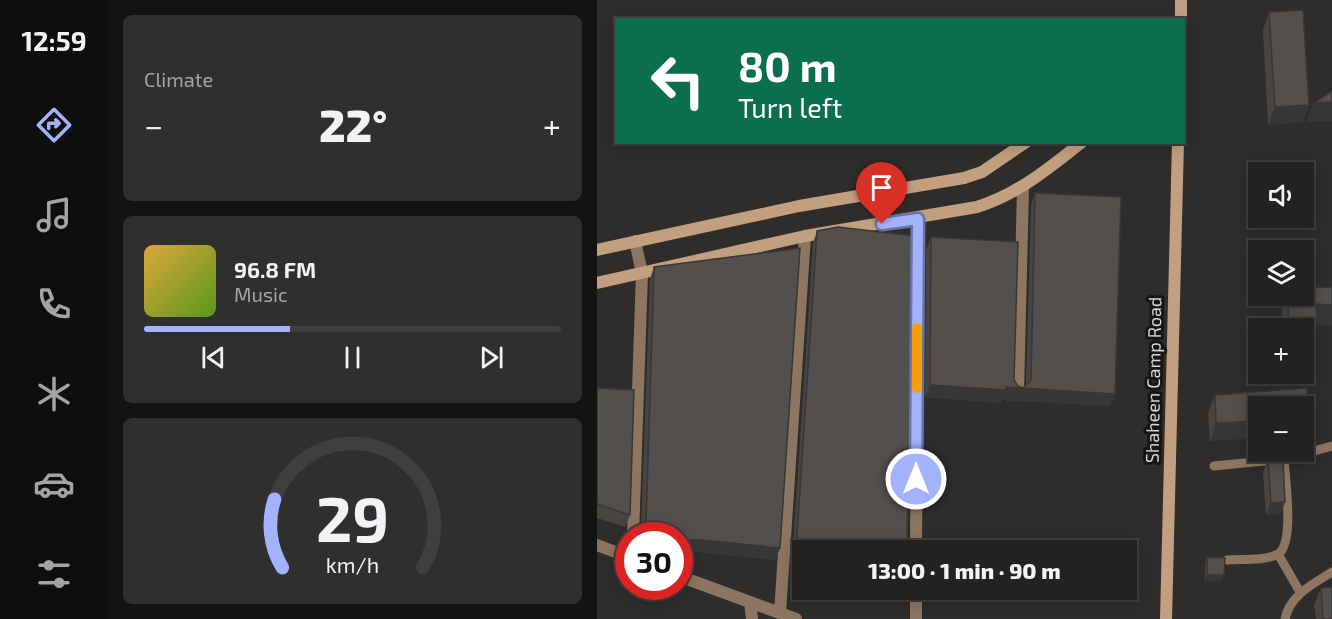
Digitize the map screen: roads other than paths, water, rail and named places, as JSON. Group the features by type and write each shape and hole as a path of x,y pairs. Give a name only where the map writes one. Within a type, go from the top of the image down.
{"street":[{"path":"1181,0 1181,18"},
{"path":"597,250 799,206 964,178 982,172 1023,144"},
{"path":"597,283 805,236 918,219 977,207 1023,188 1079,144"},
{"name":"Shaheen Camp Road","path":"1167,619 1178,144"},
{"path":"1019,393 1023,188"},
{"path":"916,540 918,219"},
{"path":"780,613 805,236"},
{"path":"633,522 642,273 635,241"},
{"path":"597,545 615,552"},
{"path":"693,581 797,619"},
{"path":"916,600 916,619"},
{"path":"750,602 752,619"}],"lane":[{"path":"1314,451 1332,446"},
{"path":"1214,466 1254,462"},
{"path":"1227,560 1278,554 1285,548 1288,534 1284,462"},
{"path":"1278,554 1300,592"},
{"path":"1285,619 1287,609 1300,592 1332,572"}]}
